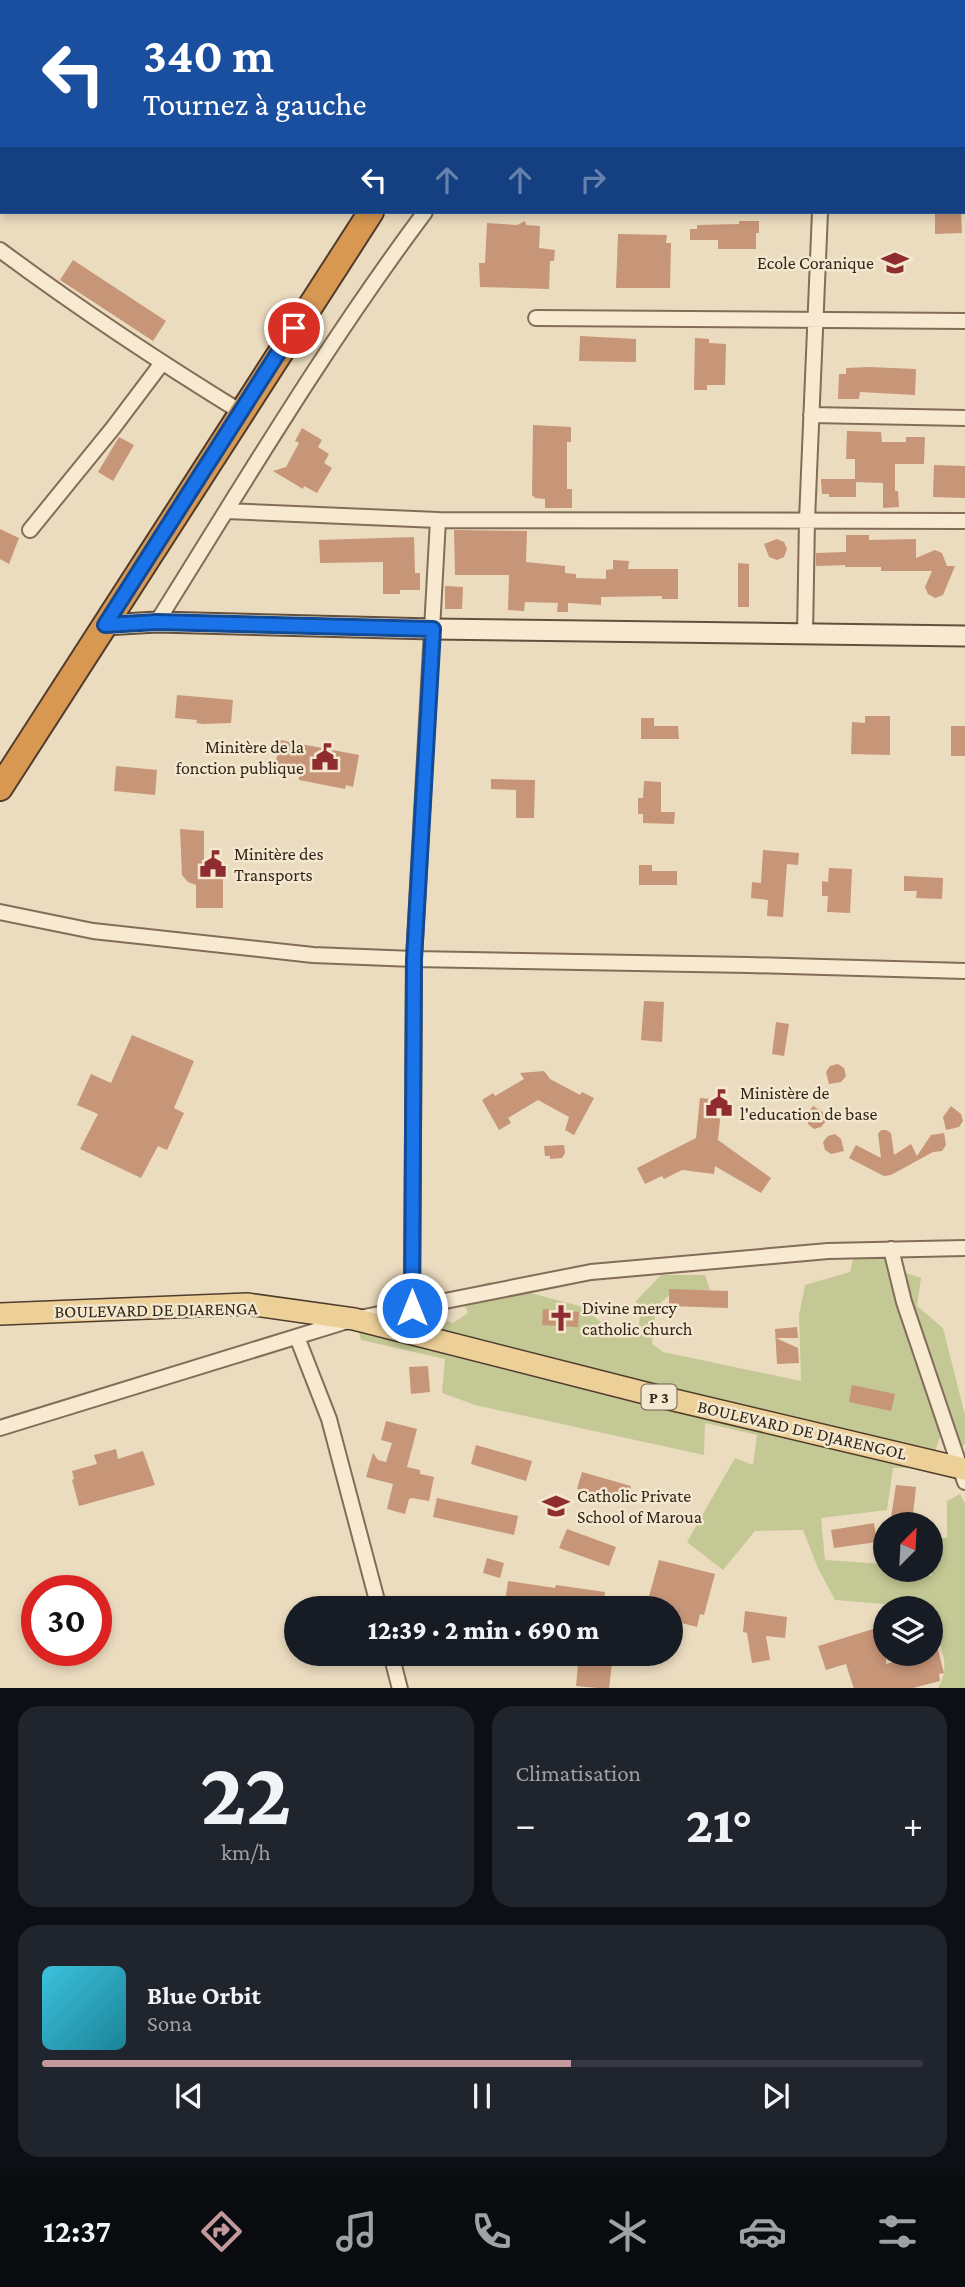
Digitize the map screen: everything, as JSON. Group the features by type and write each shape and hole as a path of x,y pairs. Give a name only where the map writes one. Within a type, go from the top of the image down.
{"highway":[{"path":"0,788 370,214"}],"main road":[{"name":"BOULEVARD DE DIARENGA","path":"0,1314 247,1304 354,1319"},
{"name":"BOULEVARD DE DJARENGOL","path":"354,1319 964,1473"}],"street":[{"path":"157,622 303,385 424,214"},
{"path":"805,635 820,214"},
{"path":"0,250 52,289 162,363 241,412"},
{"path":"536,318 965,321"},
{"path":"30,530 162,363"},
{"path":"811,415 965,418"},
{"path":"226,511 438,520 965,521"},
{"path":"412,1308 414,959 438,520"},
{"path":"105,625 157,622 433,629 965,636"},
{"path":"0,912 93,931 313,955 965,971"},
{"path":"0,1428 354,1319 591,1272 828,1251 965,1248"},
{"path":"891,1249 904,1303 964,1473"},
{"path":"297,1337 329,1419 376,1596"},
{"path":"394,1666 401,1688"}],"green space":[{"path":"854,1255 886,1255 895,1269 921,1278 917,1306 943,1328 965,1415 965,1443 962,1448 951,1453 940,1437 929,1468 893,1468 887,1510 821,1518 825,1560 873,1563 873,1582 943,1582 943,1538 947,1538 947,1501 960,1494 965,1503 965,1688 938,1688 945,1667 943,1596 873,1596 873,1603 835,1600 818,1568 803,1530 755,1531 723,1570 687,1542 735,1458 753,1465 757,1435 705,1423 704,1455 475,1405 442,1393 445,1359 361,1340 353,1311 390,1303 412,1313 453,1323 468,1313 459,1292 489,1282 583,1307 619,1338 637,1336 640,1317 636,1301 661,1275 705,1275 710,1290 675,1290 656,1307 652,1344 663,1352 801,1381 799,1315 805,1285 850,1272"}],"building":[{"path":"935,214 961,214 962,233 935,234"},
{"path":"525,221 526,225 540,226 539,248 555,250 554,261 550,261 549,289 480,287 479,263 485,263 487,223 517,225"},
{"path":"739,221 759,221 756,249 718,249 718,240 690,240 690,229 697,229 697,225 739,224"},
{"path":"618,234 667,235 666,243 671,243 670,288 616,288"},
{"path":"73,260 166,321 153,341 60,280"},
{"path":"580,336 636,339 636,362 579,361"},
{"path":"695,338 709,339 709,343 726,344 725,385 707,385 707,390 694,390"},
{"path":"846,368 916,369 915,395 860,392 859,399 838,399 839,374 846,374"},
{"path":"533,425 571,427 571,442 567,442 567,489 572,489 572,508 545,508 545,499 532,495"},
{"path":"302,428 322,440 318,447 329,454 324,463 332,468 317,493 304,486 303,489 273,471 286,467 299,443 295,441"},
{"path":"847,431 881,432 882,442 906,442 906,437 925,437 924,464 895,464 895,491 898,491 899,507 883,508 883,483 856,482 856,497 829,497 829,494 822,494 821,479 855,479 855,459 846,459"},
{"path":"119,437 134,445 113,481 98,472"},
{"path":"934,465 965,466 965,498 933,497"},
{"path":"0,529 19,538 9,564 0,559"},
{"path":"454,530 527,531 526,562 565,566 565,573 576,574 576,578 606,579 606,570 613,569 613,560 629,561 628,569 678,569 678,599 662,599 662,596 601,597 601,605 568,603 568,612 557,612 558,603 525,602 524,611 508,610 509,575 455,575"},
{"path":"846,535 869,535 869,540 916,539 916,558 935,550 942,553 947,566 955,566 943,595 935,598 928,594 925,587 932,571 881,571 881,567 845,565 816,566 816,553 846,552"},
{"path":"414,537 415,573 420,573 420,590 400,590 400,594 383,594 383,562 320,563 319,540"},
{"path":"777,539 784,542 787,549 784,557 777,560 769,557 764,544"},
{"path":"738,563 749,564 749,607 738,607"},
{"path":"445,586 463,587 462,609 445,609"},
{"path":"177,695 233,700 231,723 203,724 196,723 197,720 175,718"},
{"path":"865,716 890,716 890,755 851,754 852,722 865,723"},
{"path":"641,718 654,718 654,726 678,726 679,739 641,739"},
{"path":"951,726 965,726 965,756 951,756"},
{"path":"280,740 359,755 353,787 346,785 345,789 274,772"},
{"path":"116,766 157,770 155,795 114,791"},
{"path":"491,779 535,780 534,818 516,818 516,790 491,789"},
{"path":"644,781 661,782 661,812 675,812 674,824 643,823 643,814 638,814 638,798 643,798"},
{"path":"180,829 204,831 204,866 216,862 219,867 219,877 223,877 223,908 196,908 196,885 188,882 182,875"},
{"path":"763,850 799,853 798,865 787,864 783,917 767,916 768,900 751,898 752,882 761,883"},
{"path":"639,865 652,865 652,871 677,871 677,885 639,885"},
{"path":"829,868 852,869 850,913 827,912 828,896 822,896 822,881 828,882"},
{"path":"904,876 943,878 942,899 916,898 917,891 904,891"},
{"path":"644,1001 664,1002 662,1042 641,1040"},
{"path":"776,1022 789,1024 784,1056 772,1054"},
{"path":"132,1035 194,1061 174,1108 184,1113 167,1150 158,1146 141,1178 80,1149 98,1114 77,1105 91,1074 111,1083"},
{"path":"838,1064 844,1068 846,1076 841,1082 829,1084 826,1072 830,1066"},
{"path":"544,1071 550,1079 580,1095 582,1092 594,1098 574,1135 565,1130 569,1117 538,1100 508,1118 511,1123 499,1130 482,1100 493,1093 495,1096 524,1079 520,1073"},
{"path":"700,1098 722,1100 718,1140 771,1178 761,1193 715,1166 714,1174 682,1170 645,1184 637,1168 696,1138"},
{"path":"813,1106 824,1113 826,1121 821,1127 814,1129 808,1124 806,1117"},
{"path":"951,1106 961,1114 963,1121 959,1127 946,1130 943,1117"},
{"path":"881,1130 891,1133 894,1155 911,1144 917,1156 931,1135 944,1133 946,1145 942,1151 933,1152 891,1175 884,1176 849,1158 856,1145 881,1158 878,1134"},
{"path":"835,1134 841,1139 844,1151 831,1154 825,1150 823,1142 828,1136"},
{"path":"564,1145 565,1153 562,1158 550,1159 550,1156 545,1156 544,1146"},
{"path":"669,1289 728,1291 728,1308 669,1306"},
{"name":"Divine mercy catholic church","path":"543,1309 579,1312 578,1327 542,1325"},
{"path":"797,1327 798,1338 776,1338 798,1348 799,1363 777,1364 775,1329"},
{"path":"428,1366 430,1392 411,1394 409,1367"},
{"path":"852,1385 895,1394 891,1411 849,1402"},
{"path":"386,1421 417,1429 407,1467 434,1477 429,1501 409,1499 405,1514 387,1509 393,1484 366,1477 373,1453 378,1460 386,1462 392,1443 381,1440"},
{"path":"476,1445 532,1461 526,1481 471,1464"},
{"path":"116,1449 118,1459 143,1451 155,1485 79,1506 72,1471 97,1464 94,1455"},
{"path":"582,1472 631,1486 626,1503 577,1489"},
{"path":"896,1485 916,1487 913,1512 892,1512"},
{"path":"437,1498 518,1516 514,1535 433,1517"},
{"path":"873,1523 873,1543 834,1548 831,1530"},
{"path":"567,1529 616,1547 609,1566 559,1548"},
{"path":"487,1558 504,1563 500,1578 483,1573"},
{"path":"659,1560 715,1574 704,1615 700,1614 697,1627 683,1623 683,1596 649,1596"},
{"path":"508,1581 605,1592 604,1596 506,1596"},
{"path":"745,1611 787,1617 785,1638 766,1636 770,1660 752,1663 747,1633 743,1632"},
{"path":"873,1629 873,1666 942,1666 944,1673 939,1674 940,1681 913,1688 854,1688 846,1664 826,1670 818,1646"},
{"path":"578,1666 612,1666 609,1688 576,1686"}],"place":[{"name":"Ecole Coranique","path":"895,263"},
{"name":"Minitère de la fonction publique","path":"325,757"},
{"name":"Minitère des Transports","path":"213,864"},
{"name":"Ministère de l'education de base","path":"719,1103"},
{"name":"Divine mercy catholic church","path":"561,1318"},
{"name":"Catholic Private School of Maroua","path":"556,1506"}],"route":[{"path":"294,328 105,625 157,622 433,629 414,959 412,1308"}]}
